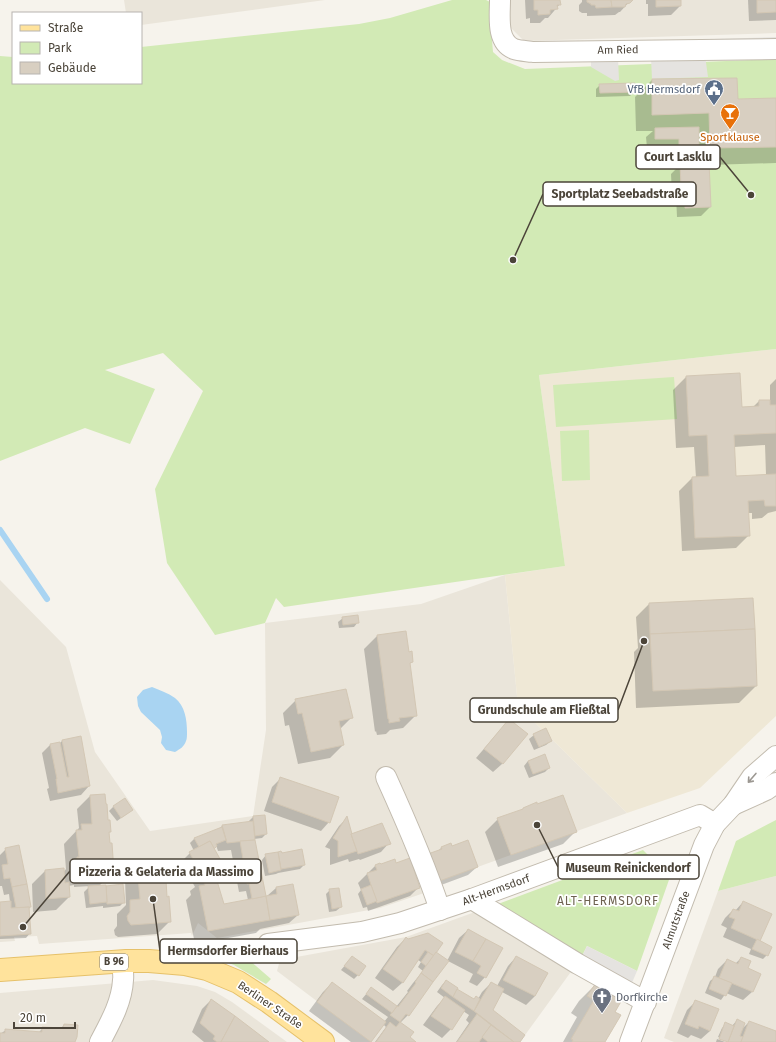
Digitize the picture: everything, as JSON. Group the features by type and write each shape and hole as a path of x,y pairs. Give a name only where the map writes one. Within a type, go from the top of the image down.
{"main road":[{"name":"Berliner Straße","path":"0,970 149,961 185,964 207,969 238,982 270,1002 323,1042"}],"street":[{"name":"Am Ried","path":"500,0 501,32 505,43 515,49 533,52 776,49"},
{"path":"733,804 752,777 776,756"},
{"path":"386,777 412,835 432,885 440,910"},
{"path":"733,804 766,790 776,783"},
{"name":"Almutstraße","path":"632,1041 704,845 715,824 733,804"},
{"name":"Alt-Hermsdorf","path":"268,944 362,932 400,923 472,899 700,815 715,824"},
{"path":"472,899 578,964 646,1002"},
{"path":"100,1042 122,991 124,979 122,962"}],"shaded area":[{"path":"124,0 325,0 142,25 142,12 126,12"},
{"path":"510,0 776,0 776,33 524,41 509,26"},
{"path":"776,37 776,43 680,46 680,40"},
{"path":"705,55 708,77 652,79 651,58"},
{"path":"591,58 618,58 619,80 615,81 591,67"},
{"path":"776,349 776,716 700,788 627,813 518,706 505,575 565,566 539,375"},
{"path":"505,575 518,706 627,813 428,885 430,891 380,908 217,938 198,923 192,936 191,933 39,944 37,936 14,937 15,941 0,942 0,580 66,647 95,752 150,831 253,816 266,730 265,623 421,604"},
{"path":"776,876 776,1042 674,1042 664,1038 718,891"},
{"path":"475,912 573,969 520,1042 371,1042 277,971 280,960 406,937"},
{"path":"587,946 637,971 631,985 580,960"},
{"path":"153,980 197,986 215,992 232,1002 287,1042 0,1042 0,993"}],"green space":[{"path":"452,0 486,0 490,2 493,52 502,60 525,69 776,59 776,349 539,375 565,566 284,607 276,598 265,623 215,635 167,563 155,489 203,391 163,353 105,370 155,389 130,444 85,428 0,461 0,56 12,57 12,84 142,84 142,47 359,24 390,18"},
{"path":"674,377 677,419 556,427 553,385"},
{"path":"589,430 590,480 562,481 560,431"},
{"path":"776,820 776,876 718,891 736,841"},
{"path":"643,850 670,877 637,971 587,946 580,960 490,907"},
{"path":"221,942 234,947 271,979 266,984 234,965 205,955 178,949 178,944"}],"water":[{"path":"152,687 175,698 181,705 185,714 187,727 186,740 183,746 175,752 166,750 161,743 162,737 160,730 141,712 138,706 137,697 143,690"}],"building":[{"path":"534,0 560,0 561,5 557,5 558,9 550,10 550,14 538,15 538,10 534,10"},
{"path":"587,0 611,0 612,7 596,8 595,5 591,5 587,2"},
{"path":"611,0 633,0 626,4 625,7 612,7"},
{"path":"656,0 681,0 681,6 656,7"},
{"path":"757,0 776,0 776,12 757,13"},
{"name":"VfB Hermsdorf","path":"737,78 738,99 776,98 776,147 710,148 709,113 652,115 652,79"},
{"path":"635,83 635,92 600,93 599,84"},
{"path":"699,127 699,151 679,151 679,139 655,139 655,128"},
{"path":"709,162 711,207 685,208 685,187 681,187 680,164"},
{"path":"740,373 742,407 759,406 759,400 770,400 770,405 776,405 776,433 734,435 736,476 776,474 776,506 765,506 764,500 748,501 750,536 695,538 692,477 709,476 707,435 689,436 686,376"},
{"path":"753,598 755,629 650,634 649,603"},
{"path":"358,615 359,623 343,625 342,617"},
{"path":"755,629 757,686 653,691 650,634"},
{"path":"406,631 409,652 412,651 413,662 410,663 417,716 399,718 400,721 389,723 377,635"},
{"path":"346,689 353,718 339,721 344,745 311,752 302,713 298,714 295,699"},
{"path":"509,719 528,734 503,764 484,749"},
{"path":"546,728 552,741 539,747 533,734"},
{"path":"81,736 90,786 58,793 57,779 50,744 60,742 67,777 69,777 62,740"},
{"path":"545,754 550,768 533,774 528,761"},
{"path":"280,777 339,797 330,823 272,802"},
{"path":"105,794 108,820 110,820 111,832 109,832 110,843 112,843 114,872 87,874 78,873 77,857 79,857 76,830 82,830 81,824 92,824 90,795"},
{"path":"563,795 577,832 511,855 497,818 523,809 537,802 537,804"},
{"path":"125,798 133,810 121,818 113,806"},
{"path":"265,815 267,834 255,836 253,816"},
{"path":"347,816 357,851 338,857 338,841 333,838"},
{"path":"253,821 255,840 227,843 222,825"},
{"path":"382,823 391,844 358,854 351,834"},
{"path":"222,827 226,840 216,844 217,846 214,849 210,841 199,847 194,838"},
{"path":"255,840 263,881 247,884 240,841"},
{"path":"468,840 478,867 434,883 425,855 442,849 441,847 451,843 452,846"},
{"path":"210,841 224,866 203,877 189,852"},
{"path":"19,845 27,884 12,887 10,878 4,879 2,865 8,864 5,848"},
{"path":"302,849 305,865 281,869 278,852 281,851 282,853"},
{"path":"278,852 281,870 269,873 265,854"},
{"path":"410,858 420,888 377,903 367,873 377,870 375,865 380,863 381,864 395,859 396,863"},
{"path":"165,863 167,897 169,896 171,922 131,925 127,916 130,912 130,900 140,899 137,865"},
{"path":"64,868 65,883 69,882 70,897 46,899 45,870"},
{"path":"214,871 224,904 266,896 270,920 208,931 199,886 205,885 203,877"},
{"path":"263,881 266,896 252,899 249,883"},
{"path":"27,884 31,907 16,908 12,887"},
{"path":"123,884 125,903 107,904 106,886"},
{"path":"293,884 299,915 270,920 266,896 277,894 276,887"},
{"path":"106,885 107,902 90,904 88,886"},
{"path":"371,885 377,901 367,905 361,889"},
{"path":"339,888 342,907 332,909 329,889"},
{"path":"11,901 11,908 29,907 31,934 0,936 0,902"},
{"path":"743,901 772,914 760,941 731,928 735,919 729,917 733,909 739,911"},
{"path":"468,929 486,939 473,961 455,952"},
{"path":"428,933 443,943 434,956 425,950 403,983 383,969 406,937 408,939"},
{"path":"486,939 503,948 486,978 477,973 481,966 473,961"},
{"path":"757,939 772,947 768,956 752,949"},
{"path":"428,952 434,956 426,966 421,962"},
{"path":"436,952 449,961 433,982 421,973"},
{"path":"352,956 366,966 359,976 344,966"},
{"path":"516,956 548,973 535,996 503,980"},
{"path":"741,957 751,961 748,968 761,974 753,992 719,978 727,959 738,964"},
{"path":"421,973 433,982 409,1016 406,1014 400,1022 390,1015 416,983 415,982"},
{"path":"714,976 732,983 726,996 709,989"},
{"path":"446,980 458,988 453,997 441,988"},
{"path":"332,982 386,1022 371,1042 317,1002"},
{"path":"491,982 504,989 493,1010 525,1035 520,1042 514,1042 474,1011"},
{"name":"Dorfkirche","path":"596,983 623,998 615,1012 621,1015 605,1042 572,1042 573,1040 571,1039 594,1000 587,996"},
{"path":"371,987 397,1006 392,1013 366,994"},
{"path":"457,989 474,999 476,996 480,999 474,1011 453,997"},
{"path":"445,996 465,1010 452,1030 431,1016"},
{"path":"211,999 235,1016 221,1042 217,1042 213,1039 215,1036 200,1023"},
{"path":"695,1000 719,1009 710,1031 699,1026 698,1029 685,1024"},
{"path":"477,1014 491,1025 479,1042 457,1042"},
{"path":"235,1016 269,1042 221,1042"},
{"path":"737,1019 745,1023 740,1036 743,1037 741,1042 728,1042"},
{"path":"749,1021 776,1031 776,1042 741,1042"},
{"path":"390,1022 396,1027 400,1022 414,1032 410,1037 416,1042 376,1042"},
{"path":"725,1022 734,1026 728,1042 719,1039"},
{"path":"64,1024 78,1025 75,1042 0,1042 0,1033 5,1033 5,1029 42,1032 42,1027 63,1028"},
{"path":"491,1025 514,1042 488,1042 482,1037"}],"waterway":[{"path":"0,530 47,599"}],"place":[{"name":"VfB Hermsdorf","path":"714,106"},
{"name":"Sportklause","path":"730,130"},
{"name":"Court Lasklu","path":"751,195"},
{"name":"Sportplatz Seebadstraße","path":"513,260"},
{"name":"Grundschule am Fließtal","path":"644,641"},
{"name":"Museum Reinickendorf","path":"537,825"},
{"name":"Hermsdorfer Bierhaus","path":"153,899"},
{"name":"Pizzeria & Gelateria da Massimo","path":"23,927"},
{"name":"Dorfkirche","path":"602,1014"}],"district":[{"name":"ALT-HERMSDORF","path":"608,901"}]}
